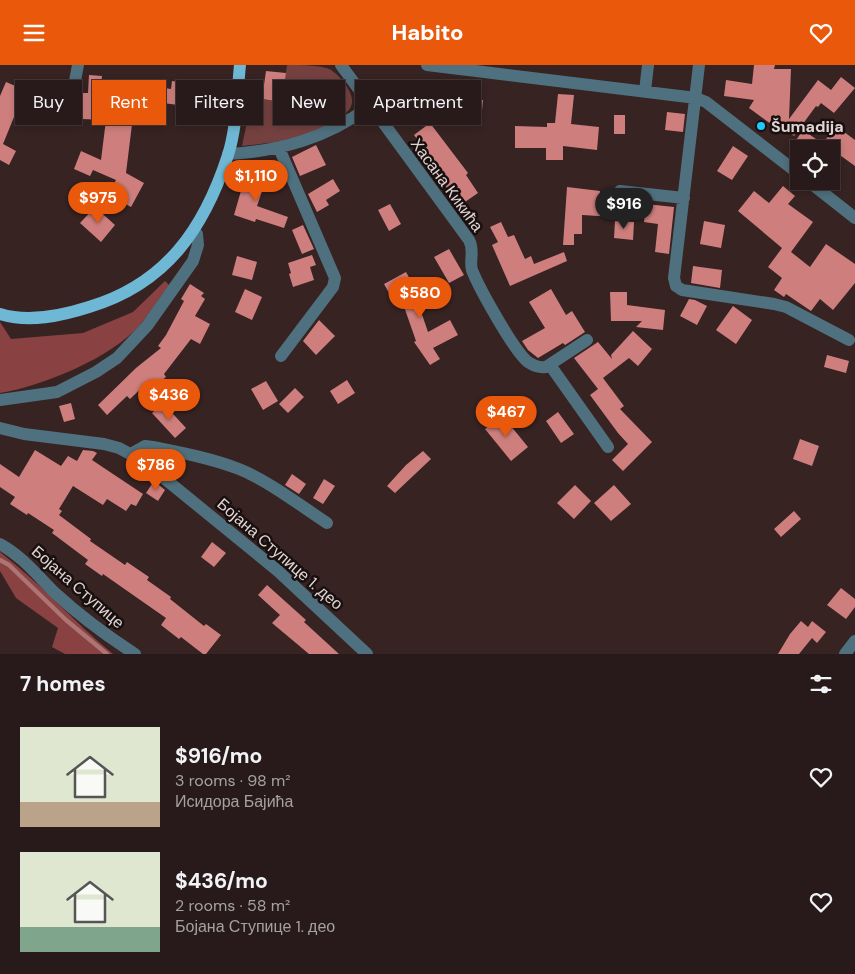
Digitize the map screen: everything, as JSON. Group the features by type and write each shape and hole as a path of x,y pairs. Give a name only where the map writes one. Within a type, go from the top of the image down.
{"main road":[{"path":"0,314 27,319 53,317 107,302 137,287 153,276 176,254 194,231 209,203 228,154 240,65"}],"street":[{"path":"75,80 78,65"},
{"name":"Хасана Кикића","path":"341,65 355,85"},
{"path":"427,65 696,98 706,102 790,167"},
{"path":"645,91 648,65"},
{"path":"699,65 674,278 679,289 774,303 786,307 849,340"},
{"path":"228,154 279,148 319,136 355,117"},
{"name":"Хасана Кикића","path":"384,125 468,240 472,248 473,271 506,333 526,361 540,367 550,365"},
{"path":"279,148 335,278 333,287 281,356"},
{"path":"819,190 855,218"},
{"path":"620,191 684,198"},
{"path":"0,400 57,392 80,381 117,358 147,327 193,261 198,245 194,231"},
{"path":"587,340 550,365 608,447"},
{"name":"Бојана Ступице 1. део","path":"0,428 24,434 104,444 131,453 278,571 367,654"},
{"path":"131,453 146,446 153,447 240,469 258,478 327,523"},
{"name":"Бојана Ступице","path":"0,544 22,559 56,594 115,641 135,654"},
{"path":"845,654 855,641"}],"shaded area":[{"path":"287,65 309,65 329,69 342,80 285,80"},
{"path":"345,84 352,99 349,109 345,114"},
{"path":"263,99 273,101 273,125 329,125 310,134 288,140 242,146 246,125 263,125"},
{"path":"165,281 169,285 144,320 112,349 56,377 0,393 0,322 11,339 83,333 133,312"},
{"path":"0,552 113,654 65,654 52,647 58,628 16,598 0,571"}],"building":[{"path":"754,65 775,65 774,69 791,69 789,119 818,80 831,90 841,77 855,88 834,113 821,103 818,107 816,106 794,136 777,123 775,127 749,108 754,100 724,96 726,80 752,84"},
{"path":"266,71 286,73 285,80 273,80 273,101 263,99"},
{"path":"89,75 102,76 102,80 92,80 92,119 82,119 83,93 88,93"},
{"path":"172,81 176,82 176,105 166,103 166,88 171,89"},
{"path":"6,82 15,86 15,115 3,144 16,151 9,165 0,160 0,96"},
{"path":"558,94 574,95 571,124 599,127 597,150 563,146 563,160 546,160 546,148 515,148 515,126 547,127 547,123 555,123"},
{"path":"481,100 483,100 481,121"},
{"path":"667,112 685,114 683,132 665,130"},
{"path":"614,115 625,115 625,134 614,134"},
{"path":"105,125 132,125 126,173 144,183 131,207 108,194 116,180 93,170 90,176 74,169 81,151 101,160"},
{"path":"427,125 432,125 468,173 466,175 478,193 462,204 450,187 447,188 431,166 435,163 414,135"},
{"path":"836,126 855,140 855,166 840,155 840,140 825,140"},
{"path":"803,130 816,139 815,140 796,140"},
{"path":"316,145 326,165 300,176 292,157"},
{"path":"733,146 748,156 732,180 717,171"},
{"path":"247,170 267,177 257,206 288,217 284,228 256,219 255,222 234,215"},
{"path":"333,179 340,191 326,200 329,205 317,212 308,194"},
{"path":"783,186 795,196 788,204 813,222 791,252 810,267 826,244 855,264 855,283 833,310 820,299 811,311 786,294 784,297 774,290 782,278 768,267 782,248 738,211 754,191 769,203"},
{"path":"567,187 600,191 600,194 613,195 618,199 616,217 582,215 582,234 574,234 574,245 563,245"},
{"path":"390,204 401,224 389,231 378,210"},
{"path":"646,204 674,207 669,254 655,252 658,224 644,222"},
{"path":"95,207 115,225 101,242 80,223"},
{"path":"615,221 634,222 633,240 614,238"},
{"path":"704,221 725,225 721,248 700,244"},
{"path":"501,222 508,237 514,235 525,259 531,256 534,264 564,252 567,261 510,286 492,245 498,242 490,227"},
{"path":"303,225 314,249 302,254 292,230"},
{"path":"449,249 464,275 449,283 434,257"},
{"path":"312,255 316,265 310,267 314,280 293,287 288,263"},
{"path":"237,256 257,262 252,280 232,275"},
{"path":"693,266 722,270 720,288 691,283"},
{"path":"406,272 416,290 414,291 428,332 450,320 458,335 433,348 440,359 430,365 414,342 416,341 401,298 394,302 384,284"},
{"path":"190,284 204,293 201,296 205,299 195,316 210,324 200,344 191,339 164,374 166,377 152,388 148,382 130,399 127,396 107,415 98,405 136,368 161,348 158,346 184,301 181,299"},
{"path":"245,289 262,297 252,320 235,312"},
{"path":"551,289 566,315 572,311 585,332 565,345 563,343 538,358 528,350 522,341 545,328 529,302"},
{"path":"610,292 627,292 627,305 665,310 663,330 636,327 642,321 611,321"},
{"path":"689,299 707,306 697,325 680,316"},
{"path":"733,306 752,320 736,344 716,330"},
{"path":"319,320 335,336 316,355 303,341"},
{"path":"633,331 652,349 638,366 629,358 603,378 624,406 620,409 652,442 623,471 612,460 628,444 590,395 598,389 574,358 598,342 612,359 611,355"},
{"path":"827,355 849,361 846,373 824,367"},
{"path":"347,380 355,393 338,404 330,391"},
{"path":"266,381 278,401 263,410 251,389"},
{"path":"295,388 304,397 288,413 279,404"},
{"path":"71,403 75,419 64,422 59,406"},
{"path":"163,403 186,428 175,438 152,413"},
{"path":"558,412 574,434 561,443 546,421"},
{"path":"502,415 528,447 511,461 485,429"},
{"path":"800,439 819,446 812,466 793,459"},
{"path":"35,450 61,466 68,456 77,461 83,450 93,451 97,453 92,460 143,494 136,506 131,504 126,511 107,499 103,505 73,486 59,509 62,511 59,515 91,539 90,541 125,565 127,562 149,577 147,580 171,597 170,599 204,626 206,624 221,635 206,654 203,654 181,637 179,639 161,625 166,618 103,574 102,576 85,564 88,560 52,533 54,530 10,504 15,497 0,487 0,464 19,477"},
{"path":"423,451 431,459 395,493 387,486 406,465"},
{"path":"292,474 306,484 299,494 285,485"},
{"path":"324,479 335,486 323,504 313,498"},
{"path":"154,481 165,490 158,501 146,493"},
{"path":"575,485 591,501 574,519 557,503"},
{"path":"614,485 631,504 611,521 594,503"},
{"path":"794,511 801,519 781,537 774,529"},
{"path":"212,542 226,553 214,567 201,557"},
{"path":"267,585 306,620 304,622 339,654 309,654 272,623 280,615 258,595"},
{"path":"841,588 855,599 855,607 846,619 827,605"},
{"path":"801,621 808,627 812,621 826,632 817,643 812,638 799,654 778,654 790,634"}],"waterway":[{"path":"0,560 9,565 66,620 107,654"}],"place":[{"name":"Šumadija","path":"761,126"}]}
